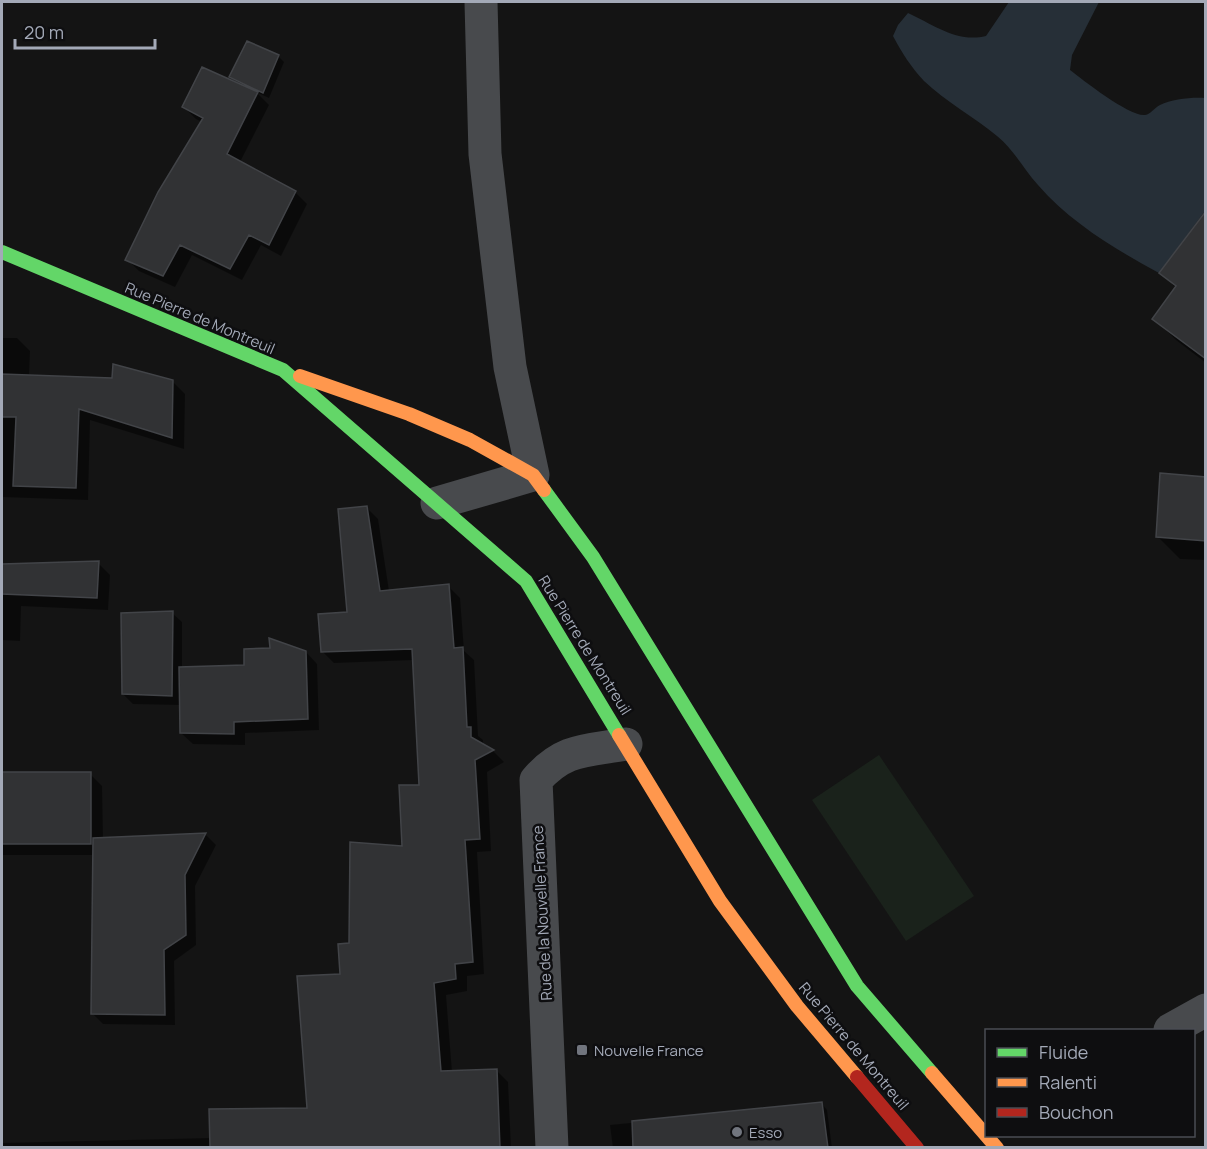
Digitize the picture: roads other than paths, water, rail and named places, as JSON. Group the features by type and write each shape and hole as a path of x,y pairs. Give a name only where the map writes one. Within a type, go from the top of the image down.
{"main road":[{"name":"Rue Pierre de Montreuil","path":"2,252 283,370 526,580 720,901 797,1006 917,1148"},
{"path":"283,370 419,418 470,440 533,476 593,557 857,986 985,1133"}],"street":[{"path":"437,503 533,476 510,367 485,154 481,2"},
{"name":"Rue de la Nouvelle France","path":"552,1148 536,780 548,766 567,754 626,744"},
{"path":"1172,1029 1206,1010"}],"place":[{"name":"Nouvelle France","path":"582,1050"},
{"name":"Esso","path":"737,1132"}]}
